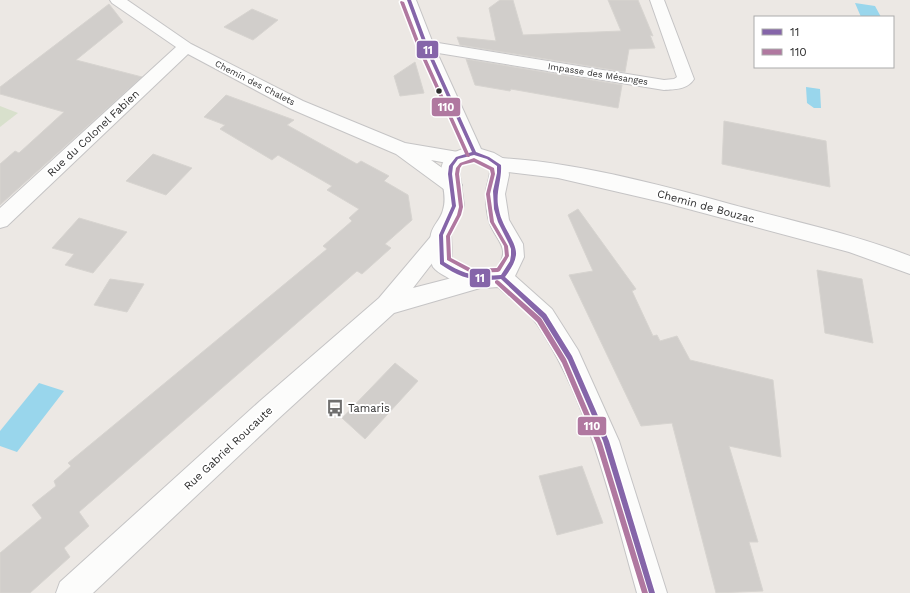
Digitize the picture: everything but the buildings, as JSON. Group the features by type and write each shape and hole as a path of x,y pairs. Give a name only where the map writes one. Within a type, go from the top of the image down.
{"street":[{"name":"Chemin des Chalets","path":"117,0 186,47 297,105 402,149 452,185"},
{"path":"409,0 466,155 453,162 450,167 454,194 454,208 440,240 442,262 461,276 491,278 510,268 514,257 513,244 499,221 495,194 500,175 498,165"},
{"name":"Impasse des Mésanges","path":"426,46 664,85 678,84 686,79 656,0"},
{"name":"Rue du Colonel Fabien","path":"0,220 186,47"},
{"name":"Chemin des Chalets","path":"402,149 488,158 498,165"},
{"name":"Chemin de Bouzac","path":"498,165 526,166 568,173 680,198 884,254 910,265"},
{"name":"Rue Gabriel Roucaute","path":"71,593 269,410 387,305 440,240"},
{"path":"491,278 544,316 570,358 606,441 652,593"},
{"name":"Rue Gabriel Roucaute","path":"387,305 491,278"}],"green space":[{"path":"0,106 18,113 0,127"}],"water":[{"path":"855,3 875,6 880,16 861,16"},
{"path":"806,87 820,89 821,108 814,108 807,103"},
{"path":"39,383 64,391 17,452 0,446 0,431"}],"transit line":[{"name":"11","path":"409,0 426,46 474,153"},
{"name":"110","path":"402,2 420,49 468,156"},
{"name":"11","path":"474,153 488,158 499,165 499,173 495,191 496,209 500,222 513,249 514,255 502,277 470,277 457,272 442,263 441,235 454,206 450,174 451,166 457,158 474,153"},
{"name":"110","path":"474,160 492,169 493,174 488,194 492,222 506,246 507,256 498,270 471,271 449,259 448,236 459,215 461,207 457,174 458,168 461,164 474,160"},
{"name":"11","path":"502,277 544,316 570,358 606,441 652,593"},
{"name":"110","path":"497,282 539,320 564,361 599,443 645,593"}],"place":[{"name":"Tamaris","path":"335,408"}]}
